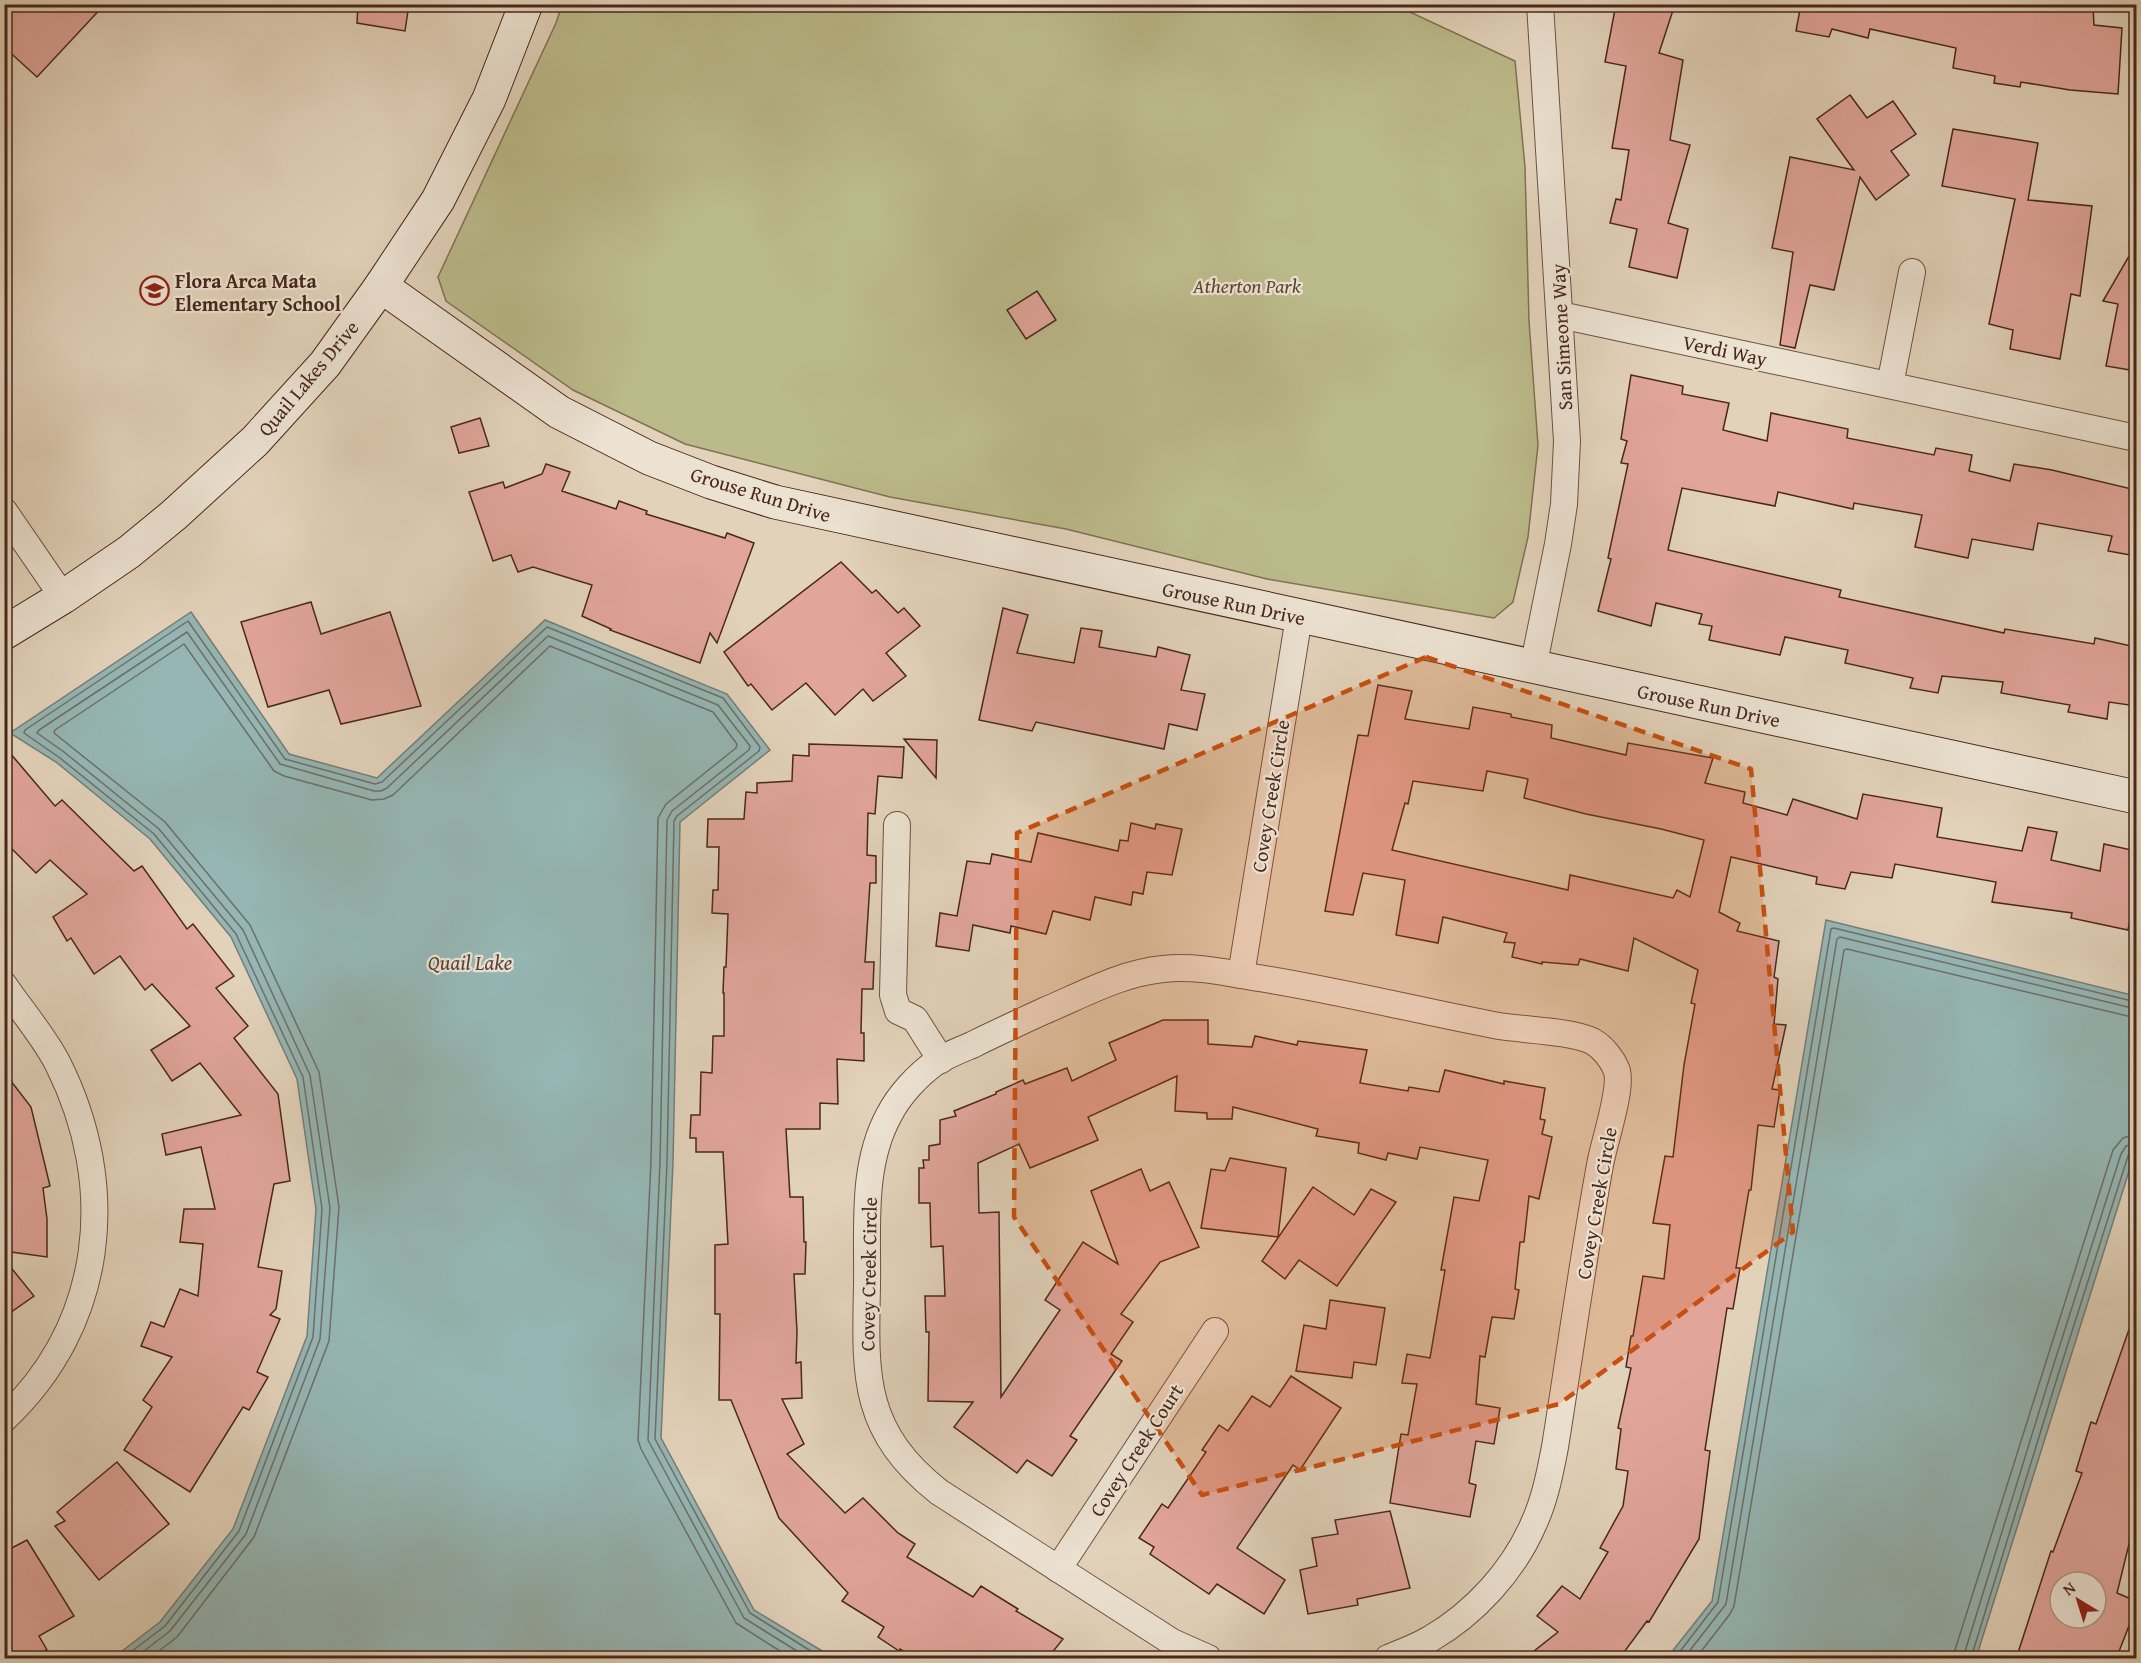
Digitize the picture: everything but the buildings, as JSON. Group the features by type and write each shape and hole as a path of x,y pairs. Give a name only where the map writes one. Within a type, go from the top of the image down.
{"street":[{"name":"Quail Lakes Drive","path":"4,633 63,597 129,552 174,515 255,441 325,364 381,286 443,190 489,99 526,4"},
{"name":"San Simeone Way","path":"1533,668 1564,504 1567,441 1540,4"},
{"path":"1890,385 1912,272"},
{"name":"Grouse Run Drive","path":"381,286 559,411 649,458 711,482 775,502 2136,797"},
{"name":"Verdi Way","path":"1560,315 2136,438"},
{"path":"4,511 63,597"},
{"name":"Covey Creek Circle","path":"1241,975 1299,617"},
{"path":"897,825 893,995 898,1011 915,1019 941,1060"},
{"name":"Covey Creek Circle","path":"1208,1659 1172,1642 939,1492 918,1475 888,1438 877,1414 870,1389 866,1336 869,1188 873,1155 890,1111 916,1078 941,1060 1012,1025 1132,974 1162,969 1196,968 1241,975 1333,990 1500,1026 1580,1037 1594,1042 1604,1050 1617,1070 1618,1086 1601,1161 1555,1447 1548,1480 1534,1523 1520,1549 1481,1600 1456,1622 1429,1640 1389,1659"},
{"path":"4,985 57,1063 80,1114 90,1152 95,1185 95,1219 93,1254 79,1306 57,1353 37,1383 4,1419"},
{"name":"Covey Creek Court","path":"1058,1569 1215,1331"}],"highlighted area":[{"path":"1426,657 1751,769 1793,1232 1559,1404 1202,1495 1014,1217 1017,833"}],"green space":[{"name":"Atherton Park","path":"562,5 1395,5 1515,61 1525,167 1529,321 1538,445 1528,537 1513,602 1494,618 1267,579 1066,529 890,497 685,444 573,390 446,301 438,277 556,23"}],"water":[{"name":"Quail Lake","path":"191,612 289,754 377,778 545,620 727,694 770,750 680,822 673,1162 661,1438 754,1610 834,1658 113,1658 160,1622 233,1529 307,1336 316,1209 297,1079 231,937 150,839 56,762 10,733"},
{"path":"1826,920 2136,996 2136,1149 1976,1658 1667,1658 1712,1601"}],"place":[{"name":"Flora Arca Mata Elementary School","path":"154,291"}]}
